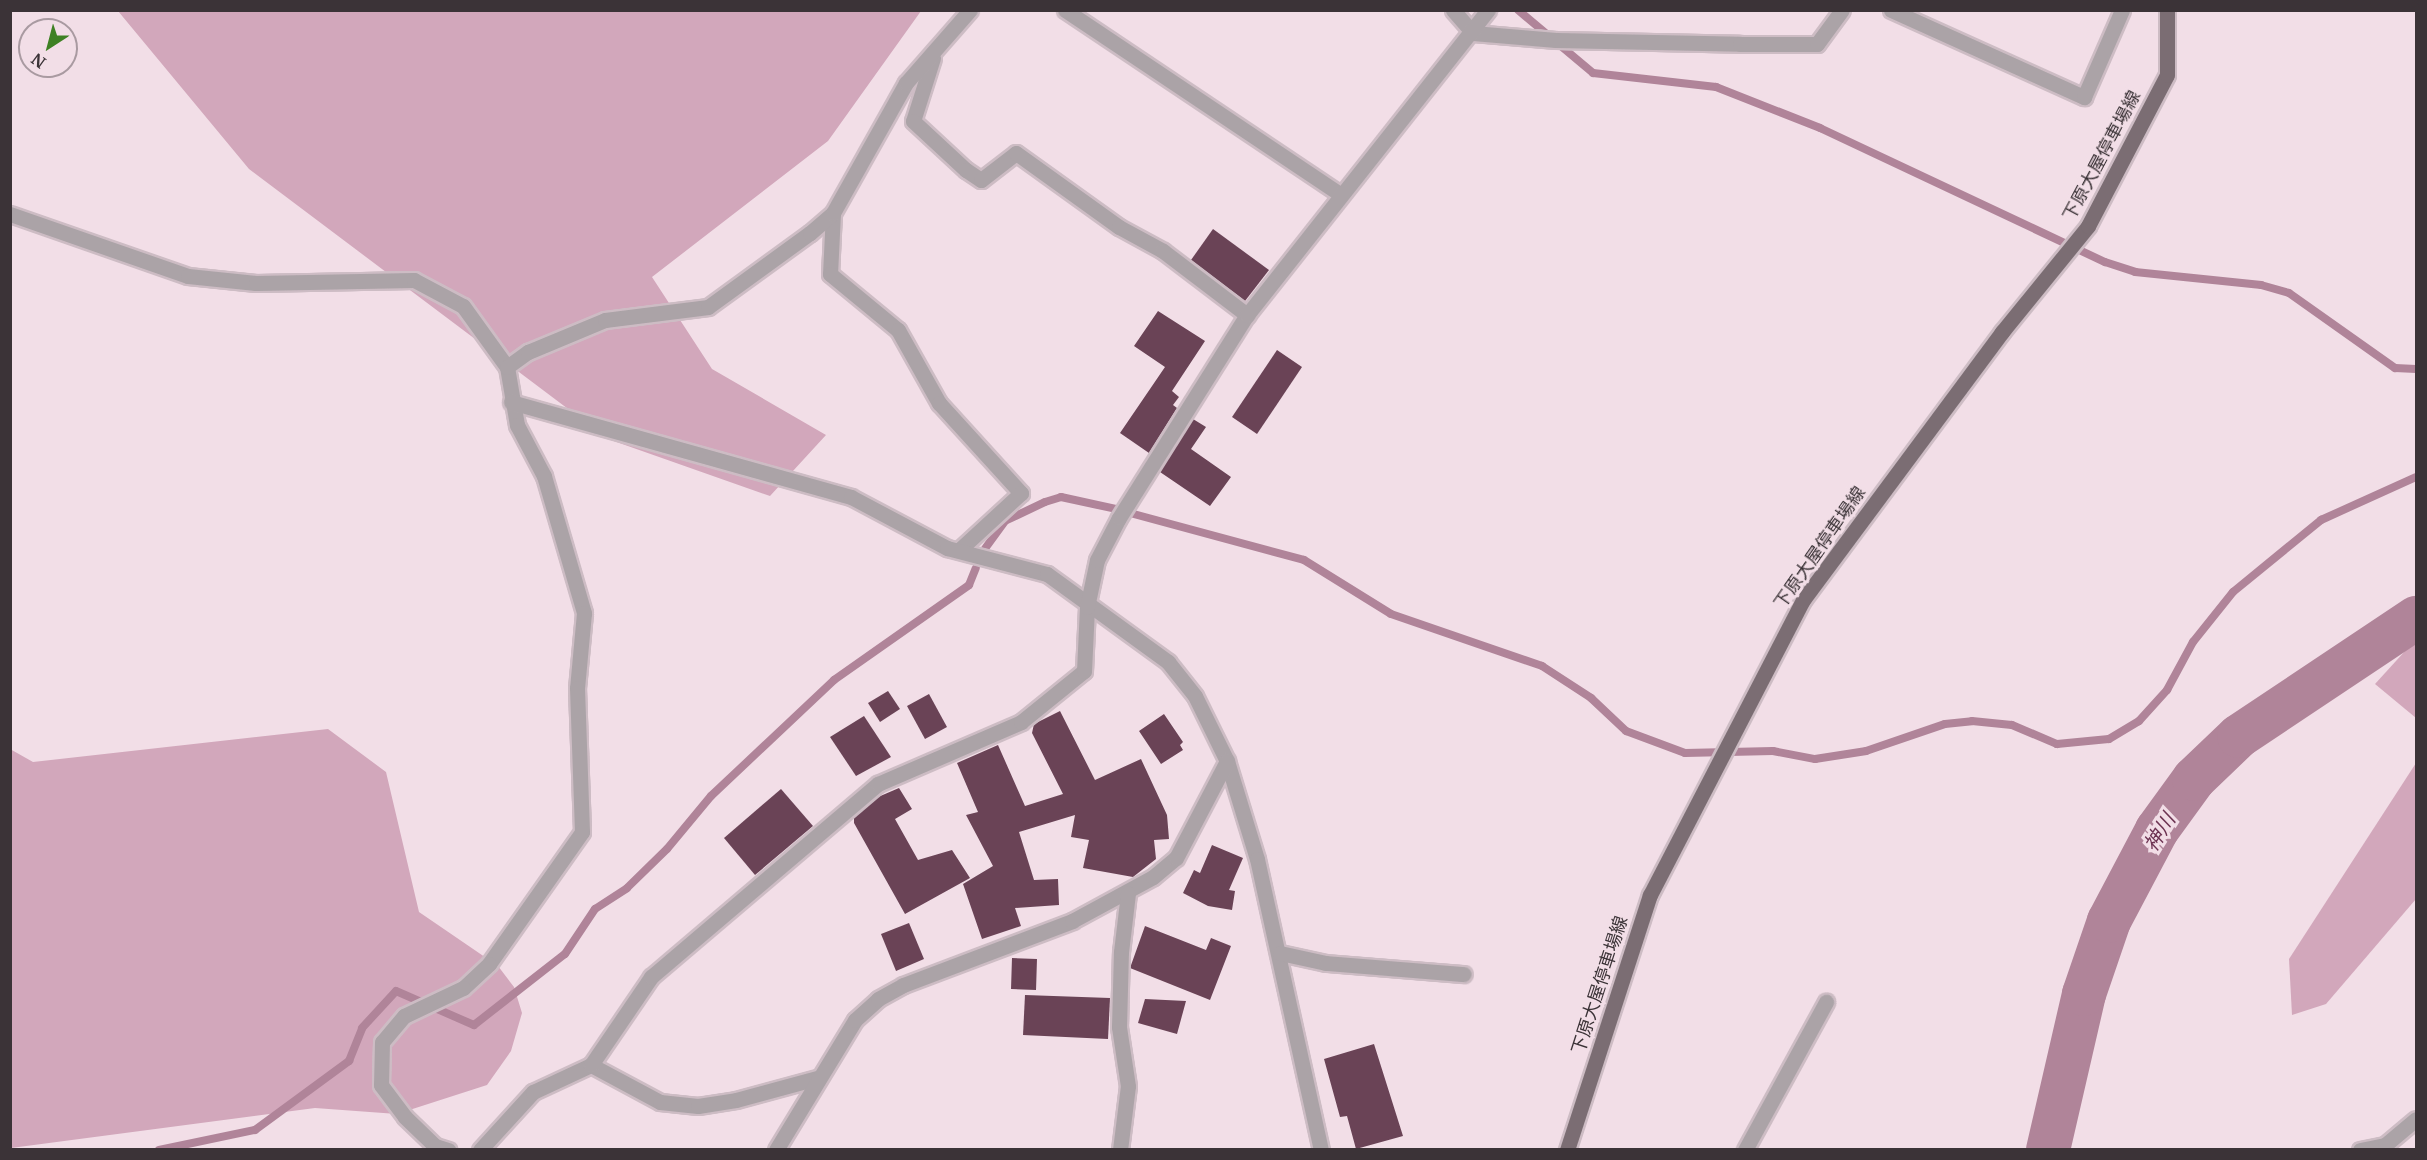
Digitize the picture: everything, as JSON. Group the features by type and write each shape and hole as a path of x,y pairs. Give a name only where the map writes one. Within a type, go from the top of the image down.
{"main road":[{"name":"下原大屋停車場線","path":"1567,1149 1650,895 1803,600 2002,332 2082,234 2167,75 2167,10"}],"street":[{"path":"507,367 528,352 606,320 708,307 833,213 906,83 934,55 970,10"},
{"path":"1065,10 1341,195"},
{"path":"1453,10 1473,33 1556,40 1817,44 1842,10"},
{"path":"480,1149 533,1092 591,1065 651,977 878,784 1021,722 1084,671 1087,607 1097,560 1119,518 1246,315 1473,33 1488,10"},
{"path":"1891,10 2084,98 2122,10"},
{"path":"934,55 914,121 966,170 981,180 1016,153 1119,228 1163,251 1246,315"},
{"path":"833,213 830,274 898,330 939,403 1021,493 960,549"},
{"path":"10,214 188,276 255,283 414,280 463,306 507,367 511,402 517,425 544,476 584,613 577,688 582,832 489,964 463,988 404,1016 382,1042 381,1085 405,1117 439,1148"},
{"path":"511,402 851,497 947,548 960,549 1047,574 1087,607 1168,662 1195,696 1227,762 1257,858 1322,1149"},
{"path":"776,1149 817,1078 855,1020 878,999 903,984 1030,938 1128,893 1176,858 1227,762"},
{"path":"1120,1149 1128,1086 1119,1027 1121,952 1128,893"},
{"path":"1280,953 1326,963 1464,974"},
{"path":"1745,1149 1826,1002"},
{"path":"591,1065 660,1102 698,1106 736,1100 817,1078"},
{"path":"2360,1149 2385,1145 2416,1119"}],"shaded area":[{"path":"118,11 921,11 828,141 652,277 712,369 826,435 770,496 608,439 249,169"},
{"path":"2416,639 2416,718 2375,684"},
{"path":"328,729 386,772 419,912 498,966 514,987 522,1013 511,1051 487,1085 397,1114 315,1108 11,1148 10,749 33,762"},
{"path":"2416,763 2416,899 2326,1004 2292,1015 2289,959"}],"building":[{"path":"1213,229 1269,270 1245,301 1191,260"},
{"path":"1158,311 1205,341 1172,391 1179,397 1173,405 1177,408 1149,453 1120,433 1165,367 1134,346"},
{"path":"1277,350 1302,367 1257,434 1232,417"},
{"path":"1193,419 1206,427 1191,449 1231,477 1210,506 1160,472"},
{"path":"888,691 900,709 880,722 868,703"},
{"path":"929,694 947,727 925,739 907,706"},
{"path":"1060,711 1095,780 1141,759 1167,815 1169,839 1154,840 1156,859 1133,877 1083,868 1089,840 1071,837 1075,815 1019,832 1034,880 1058,879 1059,905 1015,908 1021,926 982,939 963,884 993,866 966,815 978,812 957,763 998,745 1025,806 1063,794 1032,733 1034,724"},
{"path":"1164,714 1183,742 1180,745 1183,750 1161,764 1139,731"},
{"path":"864,716 891,757 856,776 830,737"},
{"path":"899,788 912,809 895,819 918,860 952,850 970,878 905,914 854,823 854,817 878,797"},
{"path":"781,789 813,826 755,875 724,838"},
{"path":"1212,845 1243,858 1229,890 1235,891 1232,910 1208,906 1183,893 1194,870 1200,873"},
{"path":"909,923 924,959 896,971 881,934"},
{"path":"1145,926 1206,950 1211,938 1231,946 1210,1000 1130,968"},
{"path":"1012,958 1037,959 1036,990 1011,989"},
{"path":"1025,995 1110,998 1108,1039 1023,1035"},
{"path":"1145,999 1186,1001 1177,1034 1138,1023"},
{"path":"1374,1044 1403,1136 1356,1149 1347,1116 1340,1117 1324,1059"}],"waterway":[{"path":"1518,10 1593,73 1716,87 1820,128 2105,262 2135,272 2261,285 2289,293 2395,368 2416,369"},
{"path":"1130,513 1304,560 1391,614 1542,666 1591,698 1626,731 1685,753 1773,751 1815,759 1866,751 1945,724 1972,721 2012,725 2057,744 2109,739 2139,721 2167,690 2193,642 2233,592 2321,520 2416,477"},
{"path":"984,550 1005,521 1061,497 1116,509"},
{"path":"159,1150 255,1130 349,1061 362,1028 396,991 474,1025 565,954 595,909 627,888 667,849 711,796 834,680 969,585 976,568"},
{"name":"神川","path":"2048,1150 2084,994 2109,921 2157,830 2194,779 2239,736 2416,618"}]}
